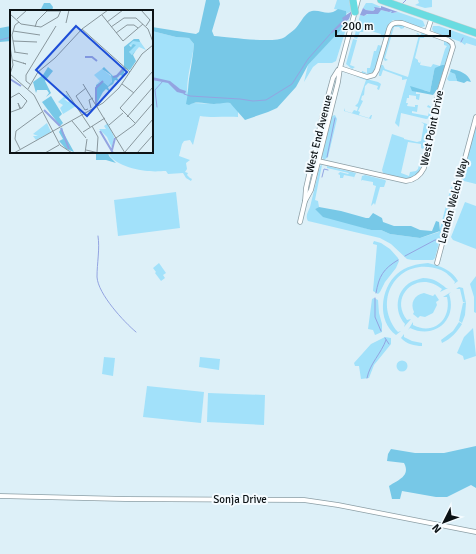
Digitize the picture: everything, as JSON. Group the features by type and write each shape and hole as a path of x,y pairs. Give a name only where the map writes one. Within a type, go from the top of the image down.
{"main road":[{"path":"353,0 354,13"},
{"path":"384,1 476,33"}],"street":[{"name":"West End Avenue","path":"305,201 311,190 358,0"},
{"path":"340,68 367,77 374,75 378,70 390,25 395,22 402,23 427,32 432,18"},
{"name":"West Point Drive","path":"318,161 406,181 415,179 420,175 424,168 437,99 453,46 448,40 427,32"},
{"name":"West End Avenue","path":"300,222 321,122 333,78 340,68"},
{"name":"Lendon Welch Way","path":"437,263 476,117"},
{"name":"Sonja Drive","path":"0,496 125,499 304,500 338,505 476,532"}],"shaded area":[{"path":"206,0 219,0 220,4 212,31 214,36 240,39 280,39 294,30 309,12 316,11 330,13 338,9 346,11 347,23 308,65 296,87 277,108 245,120 230,103 214,104 198,102 189,105 186,104 194,44 189,38 176,37 153,31 153,27 196,34 199,32"},
{"path":"337,0 350,0 352,11 346,14 346,11 334,9"},
{"path":"418,0 432,0 432,7 425,8 415,5 419,3"},
{"path":"44,3 50,3 53,7 52,10 40,10"},
{"path":"366,3 372,3 381,7 375,8 373,11 366,10 363,8"},
{"path":"381,6 398,12 391,13 392,11 389,12 381,10 378,14 367,14 364,16 360,15 363,8 373,11 375,9 374,7 381,8"},
{"path":"381,10 389,12 392,11 394,13 398,12 421,20 425,26 418,27 393,20 388,25 384,38 380,37 381,34 364,29 363,32 360,32 357,39 354,38 360,15 364,16"},
{"path":"352,11 349,19 332,33 331,32 343,20 342,18"},
{"path":"349,19 336,61 332,63 318,63 313,67 304,82 308,65"},
{"path":"396,24 404,26 404,28 401,29 399,27 394,27 385,58 388,60 385,61 383,58 393,26"},
{"path":"10,26 10,41 0,42 0,28"},
{"path":"433,26 439,26 476,39 476,46 466,43 465,45 461,42 434,32 432,29"},
{"path":"153,31 176,37 189,38 194,44 188,77 188,95 193,103 230,103 238,110 238,117 200,116 193,145 190,140 184,141 179,156 190,160 186,163 187,169 185,172 188,173 187,175 192,179 191,181 186,178 183,173 168,174 166,171 145,171 132,168 119,163 108,153 153,153"},
{"path":"422,32 425,34 424,38 420,38 415,58 420,63 421,61 420,65 431,67 433,64 440,66 447,46 444,45 444,41 449,42 451,48 445,65 442,65 434,71 430,92 424,90 412,91 416,91 416,94 420,94 419,100 416,99 416,96 409,95 409,98 407,98 407,106 415,107 415,105 418,105 417,112 412,111 412,113 428,116 430,108 427,107 428,105 433,108 430,118 426,119 401,113 399,127 395,123 407,79 402,80 402,77 383,70 381,76 379,76 381,65 383,65 385,69 408,77 419,35 416,34 418,33 420,36"},
{"path":"353,39 357,40 350,65 355,67 352,69 346,64"},
{"path":"378,45 382,46 375,71 370,74 362,73 362,71 367,73 367,68 370,68 374,51 376,51"},
{"path":"445,65 437,90 433,95 412,91 410,86 430,92 435,68"},
{"path":"451,69 466,74 471,82 467,81 464,83 457,81 455,74 450,72"},
{"path":"450,72 455,74 457,81 449,81 447,79"},
{"path":"354,76 381,84 379,90 377,89 378,86 368,83 365,86 364,95 362,96 361,100 363,101 358,111 360,112 359,115 369,118 372,115 371,119 344,111 345,108 345,111 352,113 354,110 357,111 358,107 355,106 358,103 366,80"},
{"path":"153,77 170,81 180,89 186,91 185,94 177,92 168,83 153,80"},
{"path":"335,115 337,119 328,157 324,160 322,157 332,116"},
{"path":"421,122 427,124 429,128 425,148 421,148 421,144 408,142 401,173 409,176 410,172 416,171 418,169 422,153 424,155 419,172 415,176 406,179 383,173 382,170 392,134 404,139 417,142 421,141 424,124"},
{"path":"476,124 476,184 460,180"},
{"path":"96,153 108,153 109,156 116,163 106,160 96,160"},
{"path":"322,165 315,200 318,201 319,207 315,209 349,223 371,230 381,230 390,234 420,238 439,232 451,187 454,188 435,258 433,260 407,259 391,244 380,238 308,221 307,214 320,166"},
{"path":"327,166 356,173 353,180 354,177 344,175 343,178 340,178 340,175 338,174 340,172 349,173 327,168"},
{"path":"365,175 386,181 384,187 380,187 375,205 374,203 371,206 376,186 373,185 373,182 361,181 362,176"},
{"path":"176,192 180,228 118,236 114,200"},
{"path":"465,202 476,206 476,249 453,240 451,237"},
{"path":"319,207 366,218 369,218 373,213 382,218 383,222 394,226 411,226 420,230 432,231 436,221 439,222 440,231 420,238 390,234 381,230 371,230 323,217 315,209"},
{"path":"374,241 381,243 390,249 399,261 396,268 378,294 373,291 377,245 373,244"},
{"path":"159,263 166,273 163,275 165,278 161,281 153,268"},
{"path":"428,263 449,271 458,281 454,284 455,282 445,272 426,267 413,268 402,274 394,283 388,294 387,306 390,319 398,332 401,331 396,335 390,329 383,314 384,296 387,288 391,280 404,269"},
{"path":"476,276 476,313 474,312 474,297 470,284"},
{"path":"423,278 438,282 448,288 440,292 442,289 433,284 424,282 416,283 409,288 404,294 401,302 402,311 407,320 411,319 404,327 405,324 401,319 398,308 399,296 406,286 412,281"},
{"path":"459,287 463,288 466,303 463,302 460,289 456,289"},
{"path":"451,292 449,294 451,303 450,312 442,325 427,331 419,331 410,328 408,330 413,322 413,325 421,328 434,327 440,323 447,312 448,305 447,297 443,297"},
{"path":"424,293 433,296 435,294 439,300 436,302 437,305 433,313 425,317 420,316 418,318 413,314 414,312 412,306 415,298"},
{"path":"374,298 378,300 382,324 382,332 375,335 373,330 368,329 372,299"},
{"path":"463,303 466,303 465,315 462,323 459,321"},
{"path":"459,322 462,324 458,330 442,343 441,340 453,331"},
{"path":"473,328 476,356 464,360 463,356 457,353 464,337"},
{"path":"404,334 404,337 412,341 422,343 422,346 405,342 401,338"},
{"path":"385,337 391,338 391,344 374,365 369,378 361,379 359,366 355,366 354,363 371,344"},
{"path":"104,357 115,358 113,376 102,374"},
{"path":"200,357 220,359 219,370 199,367"},
{"path":"400,361 404,361 406,362 406,370 400,371 397,368 397,364"},
{"path":"147,386 204,392 201,423 143,417"},
{"path":"208,393 265,395 264,425 207,422"},
{"path":"476,446 476,488 471,485 447,497 436,497 402,491 400,499 392,499 389,486 400,480 405,474 406,467 404,463 387,461 388,454 391,449 415,453 444,453"}],"waterway":[{"path":"402,4 406,0"},
{"path":"184,94 190,96 253,101 266,100 292,84 308,59 332,32"},
{"path":"0,40 10,37"},
{"path":"461,42 463,38"},
{"path":"157,107 155,90 163,81"},
{"path":"327,157 335,118"},
{"path":"322,177 324,169 328,170"},
{"path":"98,236 98,284 112,307 136,332"},
{"path":"405,256 435,240 438,240"},
{"path":"376,293 380,277 385,270 398,260"},
{"path":"375,298 375,317 381,331"},
{"path":"385,338 389,344"},
{"path":"367,378 368,373 386,340"}]}
